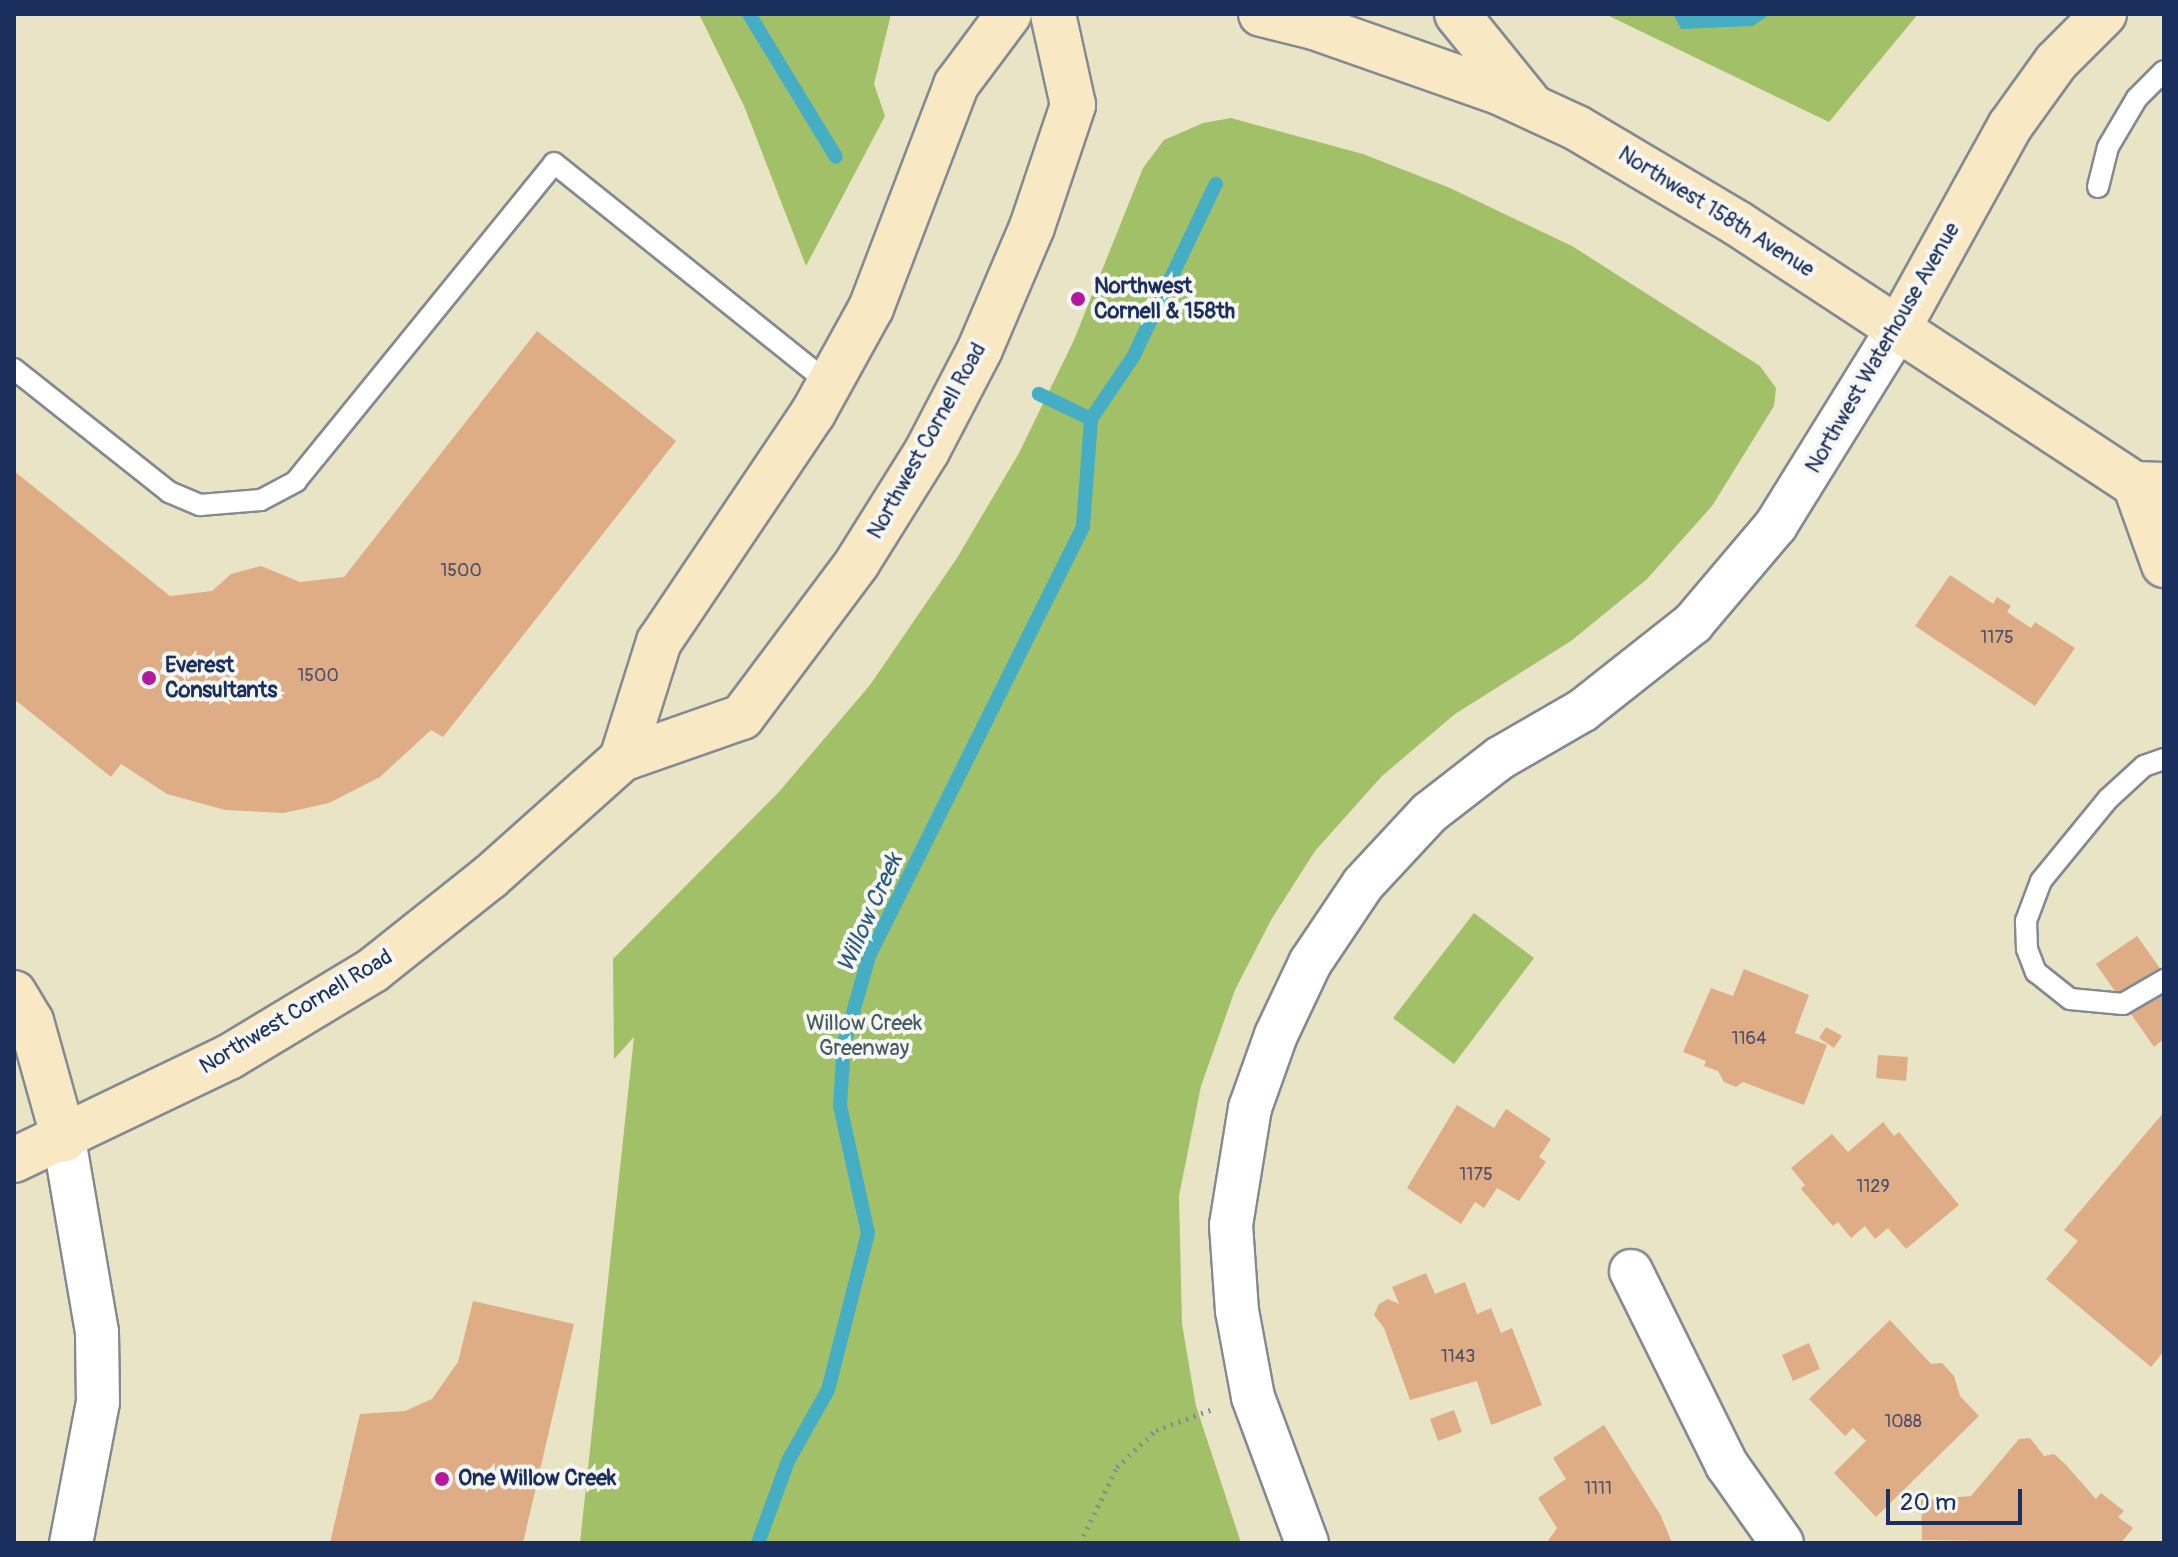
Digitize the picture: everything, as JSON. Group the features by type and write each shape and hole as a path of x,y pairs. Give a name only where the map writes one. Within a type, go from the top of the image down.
{"main road":[{"path":"622,759 659,642 745,522 871,308 903,234 956,85 1009,14"},
{"name":"Northwest Cornell Road","path":"14,1160 64,1139 229,1057 373,970 490,877 622,759 742,717 857,563 927,451 980,349 1032,227 1073,105 1053,14"},
{"name":"Northwest 158th Avenue","path":"1261,14 1314,27 1531,105 1639,162 2150,484 2164,565"},
{"path":"1457,14 1531,105"},
{"name":"Northwest Waterhouse Avenue","path":"1899,327 2019,113 2056,62 2104,14"},
{"path":"14,993 31,1021 64,1139"}],"street":[{"name":"Northwest Waterhouse Avenue","path":"1307,1543 1253,1397 1237,1311 1231,1225 1250,1108 1276,1035 1310,963 1363,884 1429,813 1500,758 1583,710 1693,623 1776,525 1899,327"},
{"path":"64,1139 97,1332 98,1402 71,1543"},
{"path":"1631,1271 1727,1465 1782,1543"}],"lane":[{"path":"2098,187 2108,147 2137,98 2164,71"},
{"path":"14,369 169,492 200,505 261,500 296,481 554,163 829,383"},
{"path":"2164,759 2144,766 2108,799 2041,881 2026,921 2027,949 2036,972 2070,999 2123,1004 2164,980"}],"path":[{"path":"1080,1543 1117,1467 1169,1422 1253,1397"}],"green space":[{"path":"699,14 891,14 874,84 885,116 806,266 744,106"},
{"path":"1605,14 1918,14 1829,122"},
{"name":"Willow Creek Greenway","path":"1231,118 1363,154 1450,188 1572,246 1760,366 1776,388 1774,406 1712,506 1647,579 1571,641 1455,714 1382,776 1315,851 1271,920 1235,990 1201,1086 1179,1196 1182,1324 1196,1406 1241,1543 580,1543 634,1037 614,1059 613,959 778,793 870,685 957,558 1019,453 1074,340 1143,168 1164,140 1203,123"},
{"path":"1474,913 1534,958 1454,1064 1393,1018"}],"water":[{"path":"1673,14 1770,14 1753,26 1681,29"}],"building":[{"path":"537,331 676,441 443,737 431,730 380,777 329,803 284,813 225,810 167,794 121,764 111,777 14,699 14,471 170,596 212,591 231,574 261,566 300,582 344,577"},
{"path":"1950,575 1993,604 1997,597 2011,606 2007,612 2031,628 2035,622 2075,648 2035,706 1915,626"},
{"path":"2137,936 2164,974 2164,1039 2154,1047 2096,964"},
{"path":"1744,969 1809,995 1795,1033 1827,1045 1804,1105 1743,1082 1736,1087 1724,1082 1718,1071 1704,1066 1706,1061 1683,1052 1711,988 1733,996"},
{"path":"1826,1027 1842,1036 1834,1048 1819,1038"},
{"path":"1878,1055 1908,1057 1906,1081 1876,1078"},
{"path":"1457,1105 1494,1128 1506,1109 1551,1139 1539,1157 1546,1162 1519,1201 1497,1188 1484,1208 1475,1202 1461,1224 1407,1188"},
{"path":"2164,1112 2164,1351 2151,1367 2046,1279 2078,1241 2064,1230"},
{"path":"1883,1122 1894,1136 1899,1132 1959,1205 1906,1249 1888,1228 1875,1239 1865,1226 1851,1238 1838,1222 1833,1226 1801,1189 1805,1185 1791,1168 1832,1134 1848,1152"},
{"path":"1426,1273 1435,1294 1465,1282 1477,1314 1491,1308 1501,1333 1512,1328 1542,1405 1491,1425 1477,1381 1410,1400 1384,1328 1374,1315 1379,1304 1388,1299 1399,1304 1392,1287"},
{"name":"One Willow Creek","path":"473,1301 574,1324 523,1543 330,1543 360,1414 405,1411 432,1399 458,1362"},
{"path":"1890,1320 1931,1364 1942,1363 1954,1376 1960,1396 1979,1416 1876,1517 1834,1473 1866,1441 1853,1428 1845,1436 1809,1399"},
{"path":"1809,1343 1820,1369 1793,1381 1782,1355"},
{"path":"1454,1410 1462,1432 1438,1441 1430,1419"},
{"path":"1604,1425 1661,1516 1672,1543 1548,1541 1557,1528 1538,1498 1566,1479 1553,1458"},
{"path":"2030,1438 2044,1456 2054,1454 2065,1464 2096,1499 2101,1493 2124,1511 2118,1517 2133,1528 2121,1543 1922,1540 1921,1500 1971,1496 2019,1439"}],"waterway":[{"name":"Willow Creek","path":"749,14 836,157"},
{"path":"1091,419 1133,357 1216,184"},
{"name":"Willow Creek","path":"758,1543 788,1461 828,1390 868,1233 840,1106 844,1044 869,956 1083,526 1091,419 1039,394"}],"place":[{"name":"Northwest Cornell & 158th","path":"1078,299"},
{"name":"Everest Consultants","path":"149,678"},
{"name":"One Willow Creek","path":"442,1479"}]}
